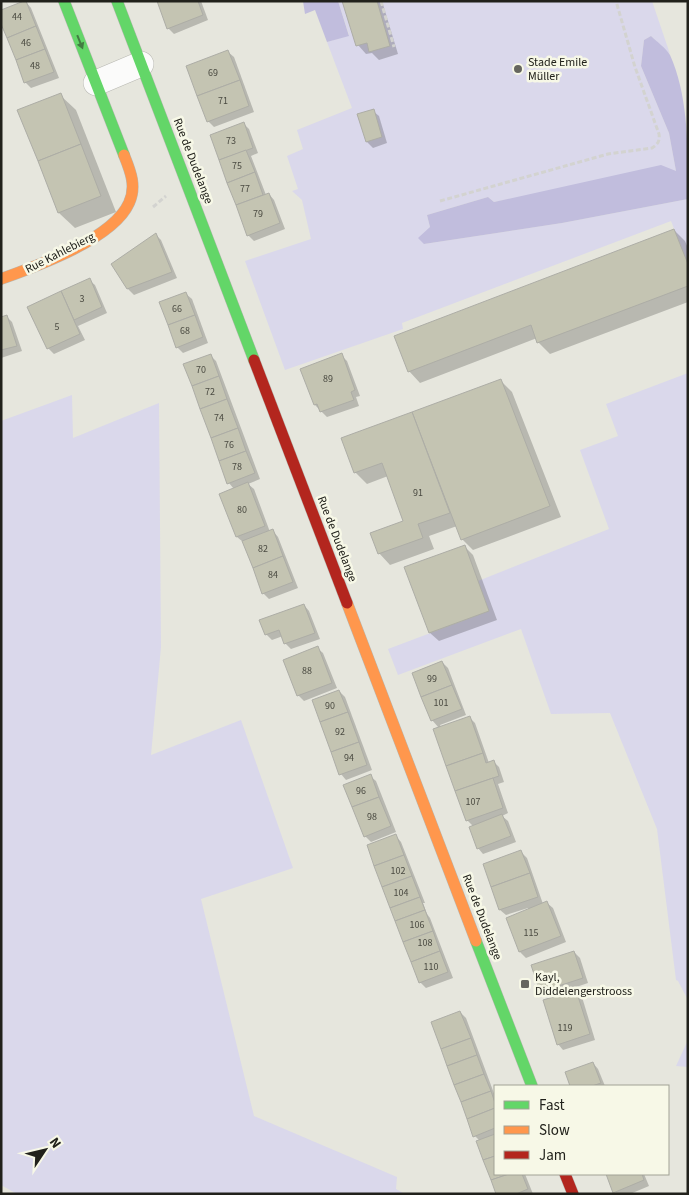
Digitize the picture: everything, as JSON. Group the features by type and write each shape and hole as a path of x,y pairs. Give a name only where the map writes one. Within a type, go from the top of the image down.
{"main road":[{"path":"64,1 133,178 130,202 117,221"},
{"name":"Rue de Dudelange","path":"117,1 532,1085"},
{"name":"Rue Kahlebierg","path":"1,280 39,266 94,237 117,221"},
{"path":"565,1175 573,1194"}],"street":[{"path":"96,83 141,64"}],"path":[{"path":"381,1 394,47"},
{"path":"440,201 608,154 652,148 657,145 660,140 660,134 635,66 616,1"},
{"path":"117,221 141,217 169,194"}],"shaded area":[{"path":"303,1 338,1 349,36 327,42 315,10 305,14"},
{"path":"338,1 652,1 670,54 651,36 644,40 641,66 669,133 676,171 494,202 488,197 427,215 430,227 424,244 562,223 688,199 688,264 671,221 402,323 403,329 285,370 245,261 311,239 302,200 292,191 298,189 287,156 303,149 297,130 352,108 327,42 349,35"},
{"path":"651,36 670,55 681,89 686,125 688,199 562,223 424,244 418,238 430,227 427,215 488,197 494,202 661,165 676,171 669,133 641,66 644,40"},
{"path":"688,373 688,1000 676,980 657,829 610,713 551,714 521,629 398,675 388,649 489,611 478,581 609,529 580,450 618,436 606,404"},
{"path":"72,395 73,438 159,403 161,647 151,755 241,720 293,868 201,899 254,1116 397,1177 396,1189 405,1194 17,1194 1,1185 1,421"},
{"path":"688,1040 688,1067 676,1066"}],"building":[{"path":"26,1 36,26 7,38 1,24 1,10"},
{"path":"157,1 198,1 203,15 167,29"},
{"path":"342,1 377,1 390,46 369,52 367,43 356,46"},
{"path":"36,26 45,49 16,60 7,38"},
{"path":"45,49 54,72 24,83 16,60"},
{"path":"228,50 240,80 197,96 186,66"},
{"path":"240,80 249,106 207,122 197,96"},
{"path":"61,93 81,144 38,161 17,110"},
{"path":"374,109 382,137 366,142 357,114"},
{"path":"244,122 253,148 219,160 210,135"},
{"path":"81,144 101,196 58,213 38,161"},
{"path":"246,150 255,172 227,183 219,160"},
{"path":"255,172 263,195 236,205 227,183"},
{"path":"269,193 280,223 247,236 236,205"},
{"path":"674,229 688,264 688,286 537,343 531,325 408,372 394,336"},
{"path":"156,233 172,272 127,289 111,264"},
{"path":"90,278 102,307 74,320 61,291"},
{"path":"61,291 80,334 47,349 27,307"},
{"path":"186,292 195,315 168,325 159,302"},
{"path":"7,315 17,346 1,350 1,317"},
{"path":"195,315 203,337 176,348 168,325"},
{"path":"342,353 355,390 351,392 354,400 320,412 317,404 314,405 300,369"},
{"path":"211,354 219,376 192,386 183,364"},
{"path":"219,376 227,399 200,409 192,386"},
{"path":"501,379 550,506 461,540 412,412"},
{"path":"227,399 238,428 211,438 200,409"},
{"path":"412,412 450,513 418,524 423,538 378,554 370,533 403,521 382,463 354,473 341,438"},
{"path":"238,428 246,451 219,461 211,438"},
{"path":"246,451 255,473 227,484 219,461"},
{"path":"248,482 265,526 236,537 219,494"},
{"path":"273,529 283,556 253,568 242,541"},
{"path":"465,545 489,611 429,633 404,567"},
{"path":"283,556 293,582 262,594 253,568"},
{"path":"304,604 315,633 284,644 279,630 265,635 259,620"},
{"path":"318,646 332,683 297,696 283,660"},
{"path":"442,661 452,685 421,697 412,673"},
{"path":"452,685 462,709 431,721 421,697"},
{"path":"339,690 348,712 320,722 312,700"},
{"path":"348,712 359,742 331,752 320,722"},
{"path":"470,716 483,753 446,766 433,729"},
{"path":"359,742 367,765 339,775 331,752"},
{"path":"483,753 486,763 494,760 499,776 455,791 446,766"},
{"path":"371,774 379,797 352,807 343,785"},
{"path":"493,778 503,808 466,821 455,791"},
{"path":"379,797 391,826 364,837 352,807"},
{"path":"502,814 511,836 477,849 469,827"},
{"path":"396,834 404,855 374,866 367,845"},
{"path":"521,850 530,873 491,887 483,864"},
{"path":"404,855 412,876 382,887 374,866"},
{"path":"530,873 538,897 499,910 491,887"},
{"path":"412,876 420,897 390,908 382,887"},
{"path":"420,897 425,910 395,921 390,908"},
{"path":"547,901 561,936 519,952 506,918"},
{"path":"425,910 433,931 403,942 395,921"},
{"path":"433,931 440,951 411,962 403,942"},
{"path":"440,951 448,972 419,983 411,962"},
{"path":"574,951 583,978 540,992 531,965"},
{"path":"576,990 590,1034 557,1045 543,1000"},
{"path":"460,1011 471,1038 441,1049 431,1022"},
{"path":"471,1038 477,1055 447,1066 441,1049"},
{"path":"477,1055 484,1074 454,1085 447,1066"},
{"path":"593,1062 601,1083 595,1085 570,1085 565,1072"},
{"path":"484,1074 491,1091 461,1102 454,1085"},
{"path":"491,1091 494,1108 467,1119 461,1102"},
{"path":"494,1108 494,1128 473,1137 467,1119"},
{"path":"494,1134 494,1156 483,1160 476,1141"},
{"path":"494,1156 494,1175 506,1175 491,1180 483,1160"},
{"path":"506,1175 522,1175 528,1189 516,1194 496,1194 491,1180"},
{"path":"606,1175 642,1175 644,1180 613,1193"}],"traffic: fast":[{"path":"64,1 124,155"},
{"path":"117,1 254,360"},
{"path":"476,941 532,1085"}],"traffic: slow":[{"path":"1,279 73,250 107,228 120,216 129,203 133,184 124,155"},
{"path":"347,603 476,941"}],"traffic: jam":[{"path":"254,360 347,603"},
{"path":"565,1175 573,1194"}],"place":[{"name":"Stade Emile Müller","path":"518,69"},
{"name":"Kayl, Diddelengerstrooss","path":"525,984"}]}
